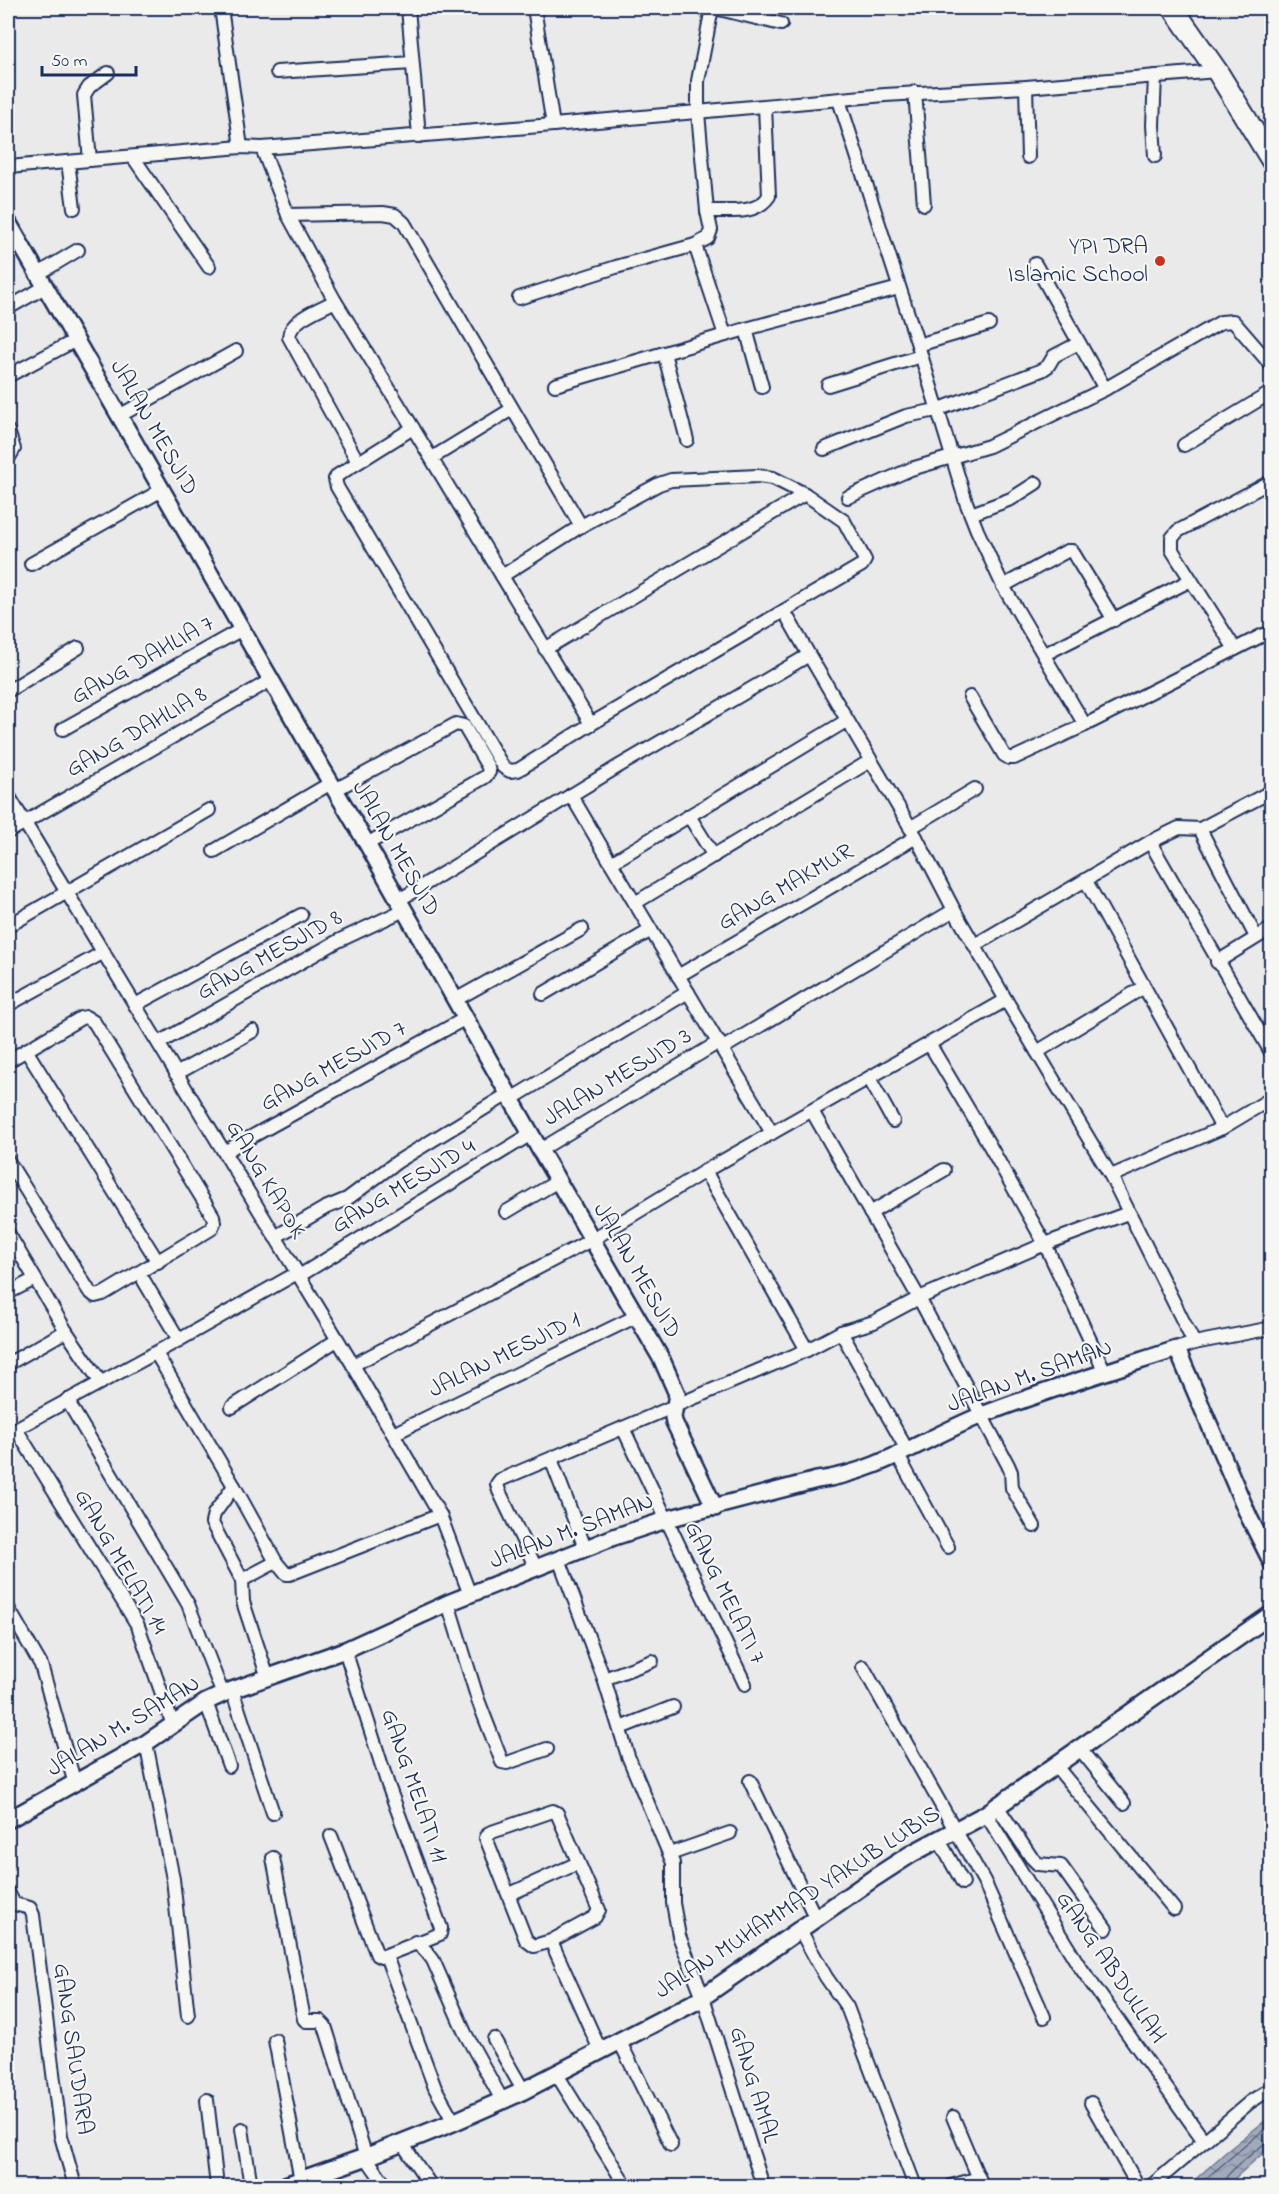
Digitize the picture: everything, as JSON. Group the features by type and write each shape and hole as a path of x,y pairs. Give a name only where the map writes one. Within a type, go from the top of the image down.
{"highway":[{"path":"1173,8 1217,71 1272,160"}],"main road":[{"name":"JALAN MUHAMMAD YAKUB LUBIS","path":"284,2187 309,2181 454,2122 523,2090 704,1997 874,1878 911,1854 992,1810 1272,1614"}],"street":[{"path":"221,8 241,147"},
{"path":"408,8 419,136"},
{"path":"534,8 554,125"},
{"path":"519,298 695,245 708,238 710,234 698,113 699,72 713,8 781,24"},
{"path":"277,72 412,63"},
{"path":"8,167 241,147 262,148 554,125 915,92 1026,87 1217,71"},
{"path":"90,160 84,95 89,87 108,72"},
{"path":"1155,76 1153,125 1155,156"},
{"path":"1026,87 1028,157"},
{"path":"915,92 924,204"},
{"path":"839,100 970,514 1003,586 1085,725"},
{"path":"707,210 753,209 769,196 765,107"},
{"path":"262,148 288,215 335,301 591,724"},
{"path":"133,157 209,267"},
{"path":"68,162 74,208"},
{"path":"288,215 383,213 399,218 581,526"},
{"name":"JALAN MESJID","path":"8,222 637,1316 675,1387 677,1394 673,1417 715,1508"},
{"path":"695,245 725,335"},
{"path":"8,308 78,250"},
{"path":"1035,264 1105,389"},
{"path":"555,385 746,328 899,288"},
{"path":"335,301 296,323 289,332 289,337 358,462"},
{"path":"848,498 911,469 989,446 1105,389 1221,322 1233,321 1272,366"},
{"path":"828,385 989,324"},
{"path":"746,328 762,387"},
{"path":"8,376 76,340"},
{"path":"824,450 906,416 937,410 1042,370 1048,366 1054,356 1079,343"},
{"path":"119,416 236,351"},
{"path":"664,352 687,440"},
{"path":"1184,445 1272,392"},
{"path":"432,458 512,409"},
{"path":"413,428 338,475 335,479 336,487 503,767 510,771 518,770 591,724 862,565 865,560 844,521 805,494 773,478 758,476 671,480 649,488 581,526 502,576"},
{"path":"8,431 14,449 8,459"},
{"path":"1235,649 1172,550 1171,544 1175,534 1272,481"},
{"path":"970,514 1011,500 1036,483"},
{"path":"31,564 162,490"},
{"path":"545,650 805,494"},
{"path":"1003,586 1067,551 1072,551 1114,620"},
{"path":"1045,654 1191,580"},
{"path":"784,611 846,721 913,832 954,910 1006,1000 1111,1176 1194,1343"},
{"name":"GANG DAHLIA 7","path":"63,729 242,629"},
{"path":"970,697 1004,755 1014,758 1085,725 1263,635 1272,634"},
{"path":"8,691 78,648"},
{"name":"GANG MESJID 8","path":"159,1043 401,905 571,795 808,655"},
{"name":"GANG DAHLIA 8","path":"8,832 271,680"},
{"path":"611,863 846,721"},
{"path":"214,851 456,724 464,726 488,767 489,772 485,777 367,844"},
{"path":"635,903 870,761"},
{"name":"GANG MAKMUR","path":"678,976 913,832 975,789"},
{"path":"975,945 1150,842 1179,828 1200,829 1272,791"},
{"name":"GANG KAPOK","path":"8,795 298,1274 440,1515 470,1595"},
{"path":"571,795 772,1132"},
{"path":"8,926 210,810"},
{"path":"689,816 714,856"},
{"path":"1200,829 1256,937"},
{"path":"1150,842 1217,963 1272,1054"},
{"path":"1086,881 1222,1128"},
{"name":"JALAN MESJID 3","path":"540,1150 954,910"},
{"path":"135,1005 301,915"},
{"path":"1217,963 1272,928"},
{"path":"455,1000 582,929"},
{"path":"543,994 651,930"},
{"path":"8,1005 104,952"},
{"path":"1037,1052 1144,987"},
{"path":"275,1237 325,1208 347,1199 396,1162 688,992"},
{"path":"352,1365 593,1239 772,1132 930,1045 1006,1000"},
{"path":"8,1060 81,1018 86,1017 94,1022 213,1216 214,1223 211,1229 158,1262 103,1294 95,1296 89,1291 8,1161"},
{"name":"GANG MESJID 7","path":"224,1152 466,1018"},
{"path":"176,1074 253,1031"},
{"path":"930,1045 986,1138 1045,1244 1105,1372"},
{"path":"26,1050 158,1262"},
{"path":"869,1078 892,1121"},
{"path":"1111,1176 1222,1128 1272,1098"},
{"path":"812,1111 919,1299 1010,1469 1012,1488 1034,1526"},
{"name":"GANG MESJID 4","path":"12,1431 298,1274 531,1134"},
{"path":"870,1213 944,1170"},
{"path":"705,1171 807,1350"},
{"path":"506,1212 558,1181"},
{"path":"536,1568 499,1491 497,1484 500,1480 807,1350 841,1332 874,1322 919,1299 1045,1244 1128,1213"},
{"path":"8,1233 100,1383"},
{"path":"8,1293 35,1279"},
{"path":"144,1281 179,1340"},
{"name":"JALAN MESJID 1","path":"393,1434 637,1316"},
{"path":"1272,1328 1194,1343 1177,1349 1249,1517 1272,1563"},
{"path":"8,1364 66,1331"},
{"path":"841,1332 948,1547"},
{"path":"232,1407 336,1340"},
{"name":"JALAN M. SAMAN","path":"8,1820 146,1743 206,1702 227,1692 345,1650 448,1603 614,1537 666,1520 870,1468 981,1416 1177,1349"},
{"path":"156,1353 285,1574 440,1515"},
{"path":"67,1400 188,1604 227,1692 273,1813"},
{"name":"GANG MELATI 7","path":"623,1428 745,1684"},
{"name":"GANG MELATI 14","path":"12,1431 138,1626 173,1725"},
{"path":"551,1459 585,1548"},
{"path":"234,1486 214,1514 212,1523 242,1580 243,1602 268,1678"},
{"name":"GANG AMAL","path":"559,1559 604,1679 628,1756 670,1854 675,1873 673,1903 679,1936 704,1997 763,2187"},
{"path":"242,1580 276,1562"},
{"path":"448,1603 478,1700 502,1762 507,1763 547,1749"},
{"path":"8,1608 41,1665 75,1784"},
{"name":"GANG MELATI 11","path":"345,1650 388,1785 441,1929 440,1934 415,1942"},
{"path":"604,1679 652,1661"},
{"path":"864,1667 984,1881 1044,2017"},
{"path":"206,1702 229,1766"},
{"path":"620,1728 673,1707"},
{"path":"146,1743 172,1879 188,2016"},
{"path":"1079,1748 1124,1803"},
{"path":"1055,1765 1174,1909"},
{"path":"750,1781 816,1919"},
{"path":"992,1810 1038,1864 1061,1866 1106,1929"},
{"name":"GANG ABDULLAH","path":"992,1810 1078,1964 1204,2141"},
{"path":"553,1811 557,1813 599,1914 550,1941 534,1946 529,1944 510,1894 486,1841 486,1836 553,1811"},
{"path":"670,1854 730,1833"},
{"path":"331,1836 373,1950 381,1957 415,1942 426,1951 433,1960 465,2032 502,2100"},
{"path":"939,1840 963,1883"},
{"path":"273,1858 304,2019 320,2021 325,2026 366,2157 386,2187"},
{"path":"510,1894 578,1863"},
{"name":"GANG SAUDARA","path":"8,1892 14,1904 30,1908 33,1915 61,2136 75,2187"},
{"path":"801,1930 826,1977 847,2007 915,2187"},
{"path":"550,1941 600,2050"},
{"path":"386,1956 431,2077 454,2122"},
{"path":"494,2039 523,2090"},
{"path":"275,2040 309,2181"},
{"path":"619,2040 671,2145"},
{"path":"556,2073 626,2187"},
{"path":"1151,2187 1250,2102 1272,2088"},
{"path":"207,2100 217,2187"},
{"path":"1091,2103 1138,2187"},
{"path":"951,2187 981,2182 953,2117"},
{"path":"242,2129 251,2187"},
{"path":"402,2143 430,2187"}],"water":[{"path":"1271,2116 1271,2146 1226,2186 1188,2186 1226,2152"}],"place":[{"name":"YPI DRA Islamic School","path":"1160,261"}]}
